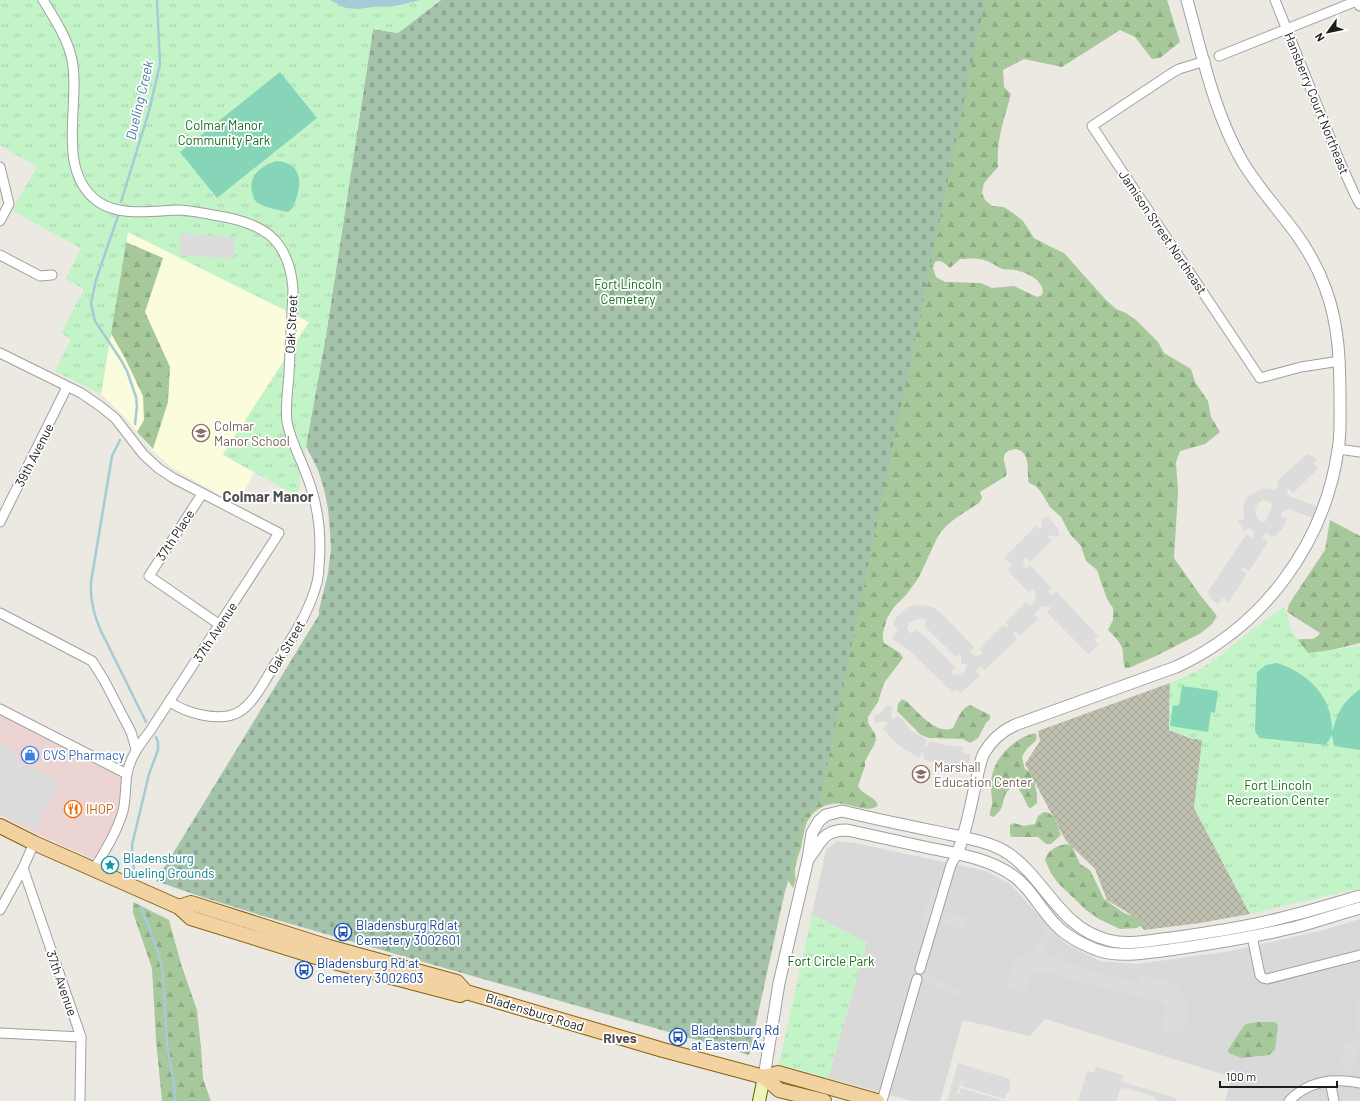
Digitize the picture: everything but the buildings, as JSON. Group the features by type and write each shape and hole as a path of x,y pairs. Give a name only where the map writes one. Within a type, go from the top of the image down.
{"main road":[{"name":"Bladensburg Road","path":"0,826 93,870 179,906 191,903 329,947 457,982 466,992 663,1050 764,1077"},
{"path":"764,1077 778,1073 846,1097 877,1101"},
{"path":"759,1101 764,1077"},
{"path":"764,1077 779,1090 824,1101"}],"street":[{"name":"Oak Street","path":"43,0 66,42 72,59 74,76 72,138 79,176 84,187 92,196 101,203 112,208 123,210 145,212 179,210 192,211 239,219 261,229 280,246 286,256 292,277 294,289 287,398 287,423 293,443 310,483 317,512 319,532 319,568 313,597 297,630 263,683 250,701 238,712 232,715 207,716 185,710 170,702"},
{"path":"920,969 951,865 964,838 982,759 992,742 1002,733 1016,725 1162,673 1185,663 1228,637 1261,607 1290,573 1312,534 1327,498 1338,450 1340,361 1335,319 1319,272 1300,239 1256,182 1235,148 1216,103 1187,0"},
{"name":"Hansberry Court Northeast","path":"1276,0 1340,162 1360,204"},
{"path":"1219,56 1358,0 1360,5"},
{"name":"Jamison Street Northeast","path":"1205,62 1179,69 1092,126 1260,378 1301,367 1340,361"},
{"path":"0,167 9,204 2,218"},
{"path":"0,255 40,276 52,275"},
{"path":"0,353 81,393 115,418 143,454 158,468 202,494"},
{"name":"39th Avenue","path":"0,522 67,387"},
{"path":"1338,450 1360,452"},
{"name":"37th Avenue","path":"93,870 101,859 123,812 126,796 127,774 136,749 170,702 279,533 239,511 202,494"},
{"name":"37th Place","path":"202,494 149,576 220,625"},
{"path":"0,613 92,660 131,732 136,749"},
{"path":"0,709 127,774"},
{"path":"764,1077 779,983 808,859 812,833 819,821 826,815 835,812 842,811 964,838 987,844 1008,853 1029,872 1064,915 1085,931 1096,937 1109,941 1136,942 1254,924 1293,915 1360,896"},
{"path":"808,859 817,848 821,840 828,834 837,830 847,830 957,854 994,865 1014,876 1056,925 1077,940 1097,950 1114,954 1140,953 1195,946 1252,936 1296,927 1360,908"},
{"path":"0,910 23,868 34,843"},
{"name":"37th Avenue","path":"23,868 81,1037 80,1101"},
{"path":"1252,936 1260,975 1263,978 1360,955"},
{"path":"882,1101 917,979"},
{"path":"0,1033 81,1037"},
{"path":"1330,1081 1334,1101"},
{"path":"1289,1101 1304,1089 1316,1084 1330,1081 1345,1081 1360,1084"}],"shaded area":[{"path":"128,232 309,322 223,454 254,472 237,505 171,467 151,449 126,418 101,394"},
{"path":"181,233 235,238 233,259 179,255"},
{"path":"1307,454 1311,455 1317,460 1314,463 1318,469 1293,493 1289,489 1287,490 1288,495 1291,497 1317,506 1312,518 1289,509 1283,512 1281,515 1282,517 1287,518 1284,527 1272,537 1266,533 1262,538 1268,542 1249,571 1242,567 1241,570 1247,574 1229,602 1223,598 1218,604 1211,599 1212,597 1207,593 1246,535 1252,538 1255,533 1249,527 1244,531 1237,520 1244,519 1243,506 1247,497 1261,489 1267,488 1274,490 1277,488 1278,480","holes":["1263,500 1269,501 1272,504 1271,509 1266,521 1262,522 1256,516 1255,510 1258,503"]},
{"path":"1048,517 1058,529 1060,537 1048,535 1051,541 1030,562 1024,558 1023,567 1026,568 1030,565 1052,588 1048,592 1049,593 1052,595 1056,591 1098,636 1094,640 1099,645 1088,654 1047,612 1051,607 1042,606 1034,614 1038,619 1020,636 1014,632 1013,634 1017,639 985,670 981,666 976,670 980,676 961,693 957,689 952,692 911,652 892,639 898,629 893,624 897,616 908,607 916,605 934,608 941,613 974,647 970,651 971,653 975,656 981,655 982,653 979,649 1003,625 1008,628 1009,626 1006,622 1026,602 1031,606 1036,600 1034,590 1029,592 1007,570 1012,565 1004,558 1036,526 1041,529 1041,519","holes":["917,619 924,619 926,621 924,626 956,657 961,654 961,664 966,664 967,666 965,671 958,675 952,674 955,667 927,638 915,629 912,633 910,633 907,629 909,623"]},
{"path":"1170,683 1169,730 1190,738 1203,740 1194,808 1250,914 1200,923 1144,930 1130,914 1107,900 1095,869 1066,841 1025,764 1040,741 1038,731"},
{"path":"886,706 893,707 891,714 893,719 899,716 911,730 927,740 925,744 926,746 930,741 945,745 964,747 963,752 971,755 969,763 962,762 960,768 937,764 923,759 923,752 919,758 897,744 883,729 887,722 882,721 874,723 874,715 881,713"},
{"path":"0,715 123,778 119,808 116,818 95,857 91,858 37,834 0,815"},
{"path":"0,743 16,752 13,758 60,782 35,830 0,812"},
{"path":"837,841 855,843 986,871 1010,884 1064,942 1100,961 1137,964 1231,951 1320,931 1360,919 1360,1101 1225,1101 1234,1069 1225,1075 1045,1019 1030,1036 963,1020 940,1101 912,1101 828,1078 867,943 812,914 826,850"},
{"path":"932,888 937,890 939,889 927,930 921,926"},
{"path":"944,911 967,919 967,925 964,926 964,930 942,924 942,918 945,917"},
{"path":"1047,929 1052,934 1044,949 1044,954 1053,959 1057,951 1066,955 1063,962 1068,964 1138,983 1140,976 1168,981 1179,988 1184,995 1188,1007 1182,1034 1175,1034 1162,1028 1167,1009 1161,1002 1039,971 1030,976 1026,994 1005,987 1014,963 1024,954 1036,950"},
{"path":"928,973 952,988 960,990 957,996 954,994 948,994 925,979"},
{"path":"1360,997 1360,1036 1358,1036 1357,998"},
{"path":"1360,1039 1360,1049 1358,1049 1352,1072 1343,1071 1345,1064 1340,1063 1345,1041 1351,1042"},
{"path":"958,1063 1010,1079 1009,1084 1011,1085 1008,1094 1006,1093 1005,1099 961,1086 962,1080 957,1094 959,1094 961,1088 1004,1101 947,1101"},
{"path":"1096,1067 1123,1075 1123,1082 1177,1098 1176,1101 1158,1101 1153,1096 1125,1088 1120,1089 1116,1101 1078,1101 1087,1071 1094,1073"}],"green space":[{"name":"Colmar Manor Community Park","path":"0,0 441,0 398,33 373,29 326,335 297,496 223,455 309,322 128,232 101,394 55,371 71,339 61,333 84,289 66,279 81,248 12,210 37,167 0,145"},
{"name":"Fort Lincoln Cemetery","path":"441,0 985,0 819,804 805,815 799,835 749,1055 263,916 156,881 319,615 328,573 331,549 330,532 324,489 318,470 306,446 326,335 373,29 398,33"},
{"path":"982,0 1167,0 1180,42 1160,58 1152,59 1135,37 1120,30 1062,67 1024,59 1003,70 1004,87 1011,94 999,139 998,167 984,183 982,193 985,200 992,206 1004,207 1023,221 1034,238 1064,253 1105,299 1116,309 1126,313 1136,320 1158,342 1164,353 1191,369 1195,382 1208,401 1211,417 1220,432 1205,444 1180,451 1176,462 1178,493 1174,558 1217,616 1212,624 1201,633 1158,655 1129,668 1125,668 1121,646 1108,630 1113,620 1113,608 1107,599 1097,570 1086,561 1081,546 1070,534 1061,517 1050,507 1036,486 1029,483 1027,463 1024,454 1016,449 1009,451 1004,456 1006,476 980,492 982,498 979,503 957,518 942,531 938,536 919,577 907,594 894,607 887,618 883,633 884,643 900,653 903,658 884,683 878,702 868,717 868,723 875,734 876,739 865,761 865,766 858,786 862,792 874,800 878,805 873,808 866,809 836,803 823,806 818,809 806,825 795,870 796,879 793,888 788,881 788,873","holes":["960,259 983,260 1002,269 1015,270 1030,275 1039,281 1043,290 1042,295 1037,297 1014,286 992,288 981,283 945,282 936,277 933,268 935,262 941,262 950,268"]},
{"path":"280,72 317,118 217,198 180,152"},
{"path":"276,161 284,162 290,165 298,173 298,192 292,208 288,212 261,205 255,200 252,192 252,181 257,172"},
{"path":"119,239 163,258 145,312 170,367 168,402 153,449 137,432 144,420 143,396 125,358 102,318"},
{"path":"1330,520 1360,536 1360,643 1315,654 1309,654 1297,640 1312,639 1320,633 1287,612 1289,604 1325,550"},
{"name":"Fort Lincoln Recreation Center","path":"1284,607 1292,632 1308,653 1360,646 1360,888 1250,914 1194,808 1202,740 1190,738 1169,730 1170,683 1199,670 1220,656 1250,631"},
{"path":"1277,663 1296,671 1319,691 1329,709 1332,722 1332,732 1345,703 1360,689 1360,750 1334,746 1332,735 1326,745 1260,738 1255,732 1257,672 1266,665"},
{"path":"1182,686 1218,691 1215,713 1211,712 1208,732 1170,726 1173,705 1179,706"},
{"path":"902,699 921,716 940,729 947,730 953,728 962,711 970,705 990,715 990,719 986,723 978,738 970,743 963,739 929,738 921,735 897,711 898,704"},
{"path":"1034,733 1037,736 1036,741 1025,751 1022,758 1025,769 1031,773 1033,777 1037,794 1037,803 1031,808 1028,807 1017,787 1013,788 1007,791 999,812 994,817 990,816 992,803 991,784 995,765 1011,745"},
{"path":"1044,812 1047,812 1053,817 1061,835 1051,844 1046,844 1038,837 1011,837 1010,825 1014,823 1024,826 1035,824 1038,816"},
{"path":"1066,844 1072,846 1080,864 1090,870 1104,899 1124,913 1145,921 1143,924 1137,928 1120,929 1099,919 1086,910 1057,882 1045,860 1052,849"},
{"path":"133,902 169,920 181,964 197,1010 203,1079 211,1101 162,1101 156,1040 152,968 133,913"},
{"name":"Fort Circle Park","path":"812,914 867,943 828,1078 779,1064"},
{"path":"1275,1022 1278,1025 1275,1050 1269,1055 1241,1058 1229,1053 1228,1050 1243,1027 1246,1024"}],"water":[{"path":"330,0 420,0 395,6 358,9 346,8"}],"waterway":[{"name":"Dueling Creek","path":"121,202 149,111 160,64 157,0"},
{"path":"118,216 96,280 91,303 95,321 127,371 136,397 137,406 135,424"},
{"path":"120,440 112,456 91,582 91,595 98,625 146,722"},
{"path":"134,872 132,845 149,774 158,750 158,742 156,737"},
{"path":"141,907 158,952 163,973 167,1046 174,1083 175,1101"}],"place":[{"name":"Colmar Manor School","path":"201,433"},
{"name":"CVS Pharmacy","path":"30,755"},
{"name":"Marshall Education Center","path":"921,774"},
{"name":"IHOP","path":"73,809"},
{"name":"Bladensburg Dueling Grounds","path":"110,865"},
{"name":"Bladensburg Rd at Cemetery 3002601","path":"343,932"},
{"name":"Bladensburg Rd at Cemetery 3002603","path":"304,970"},
{"name":"Bladensburg Rd at Eastern Av","path":"678,1037"}],"district":[{"name":"Colmar Manor","path":"268,496"},
{"name":"Rives","path":"620,1037"}]}
